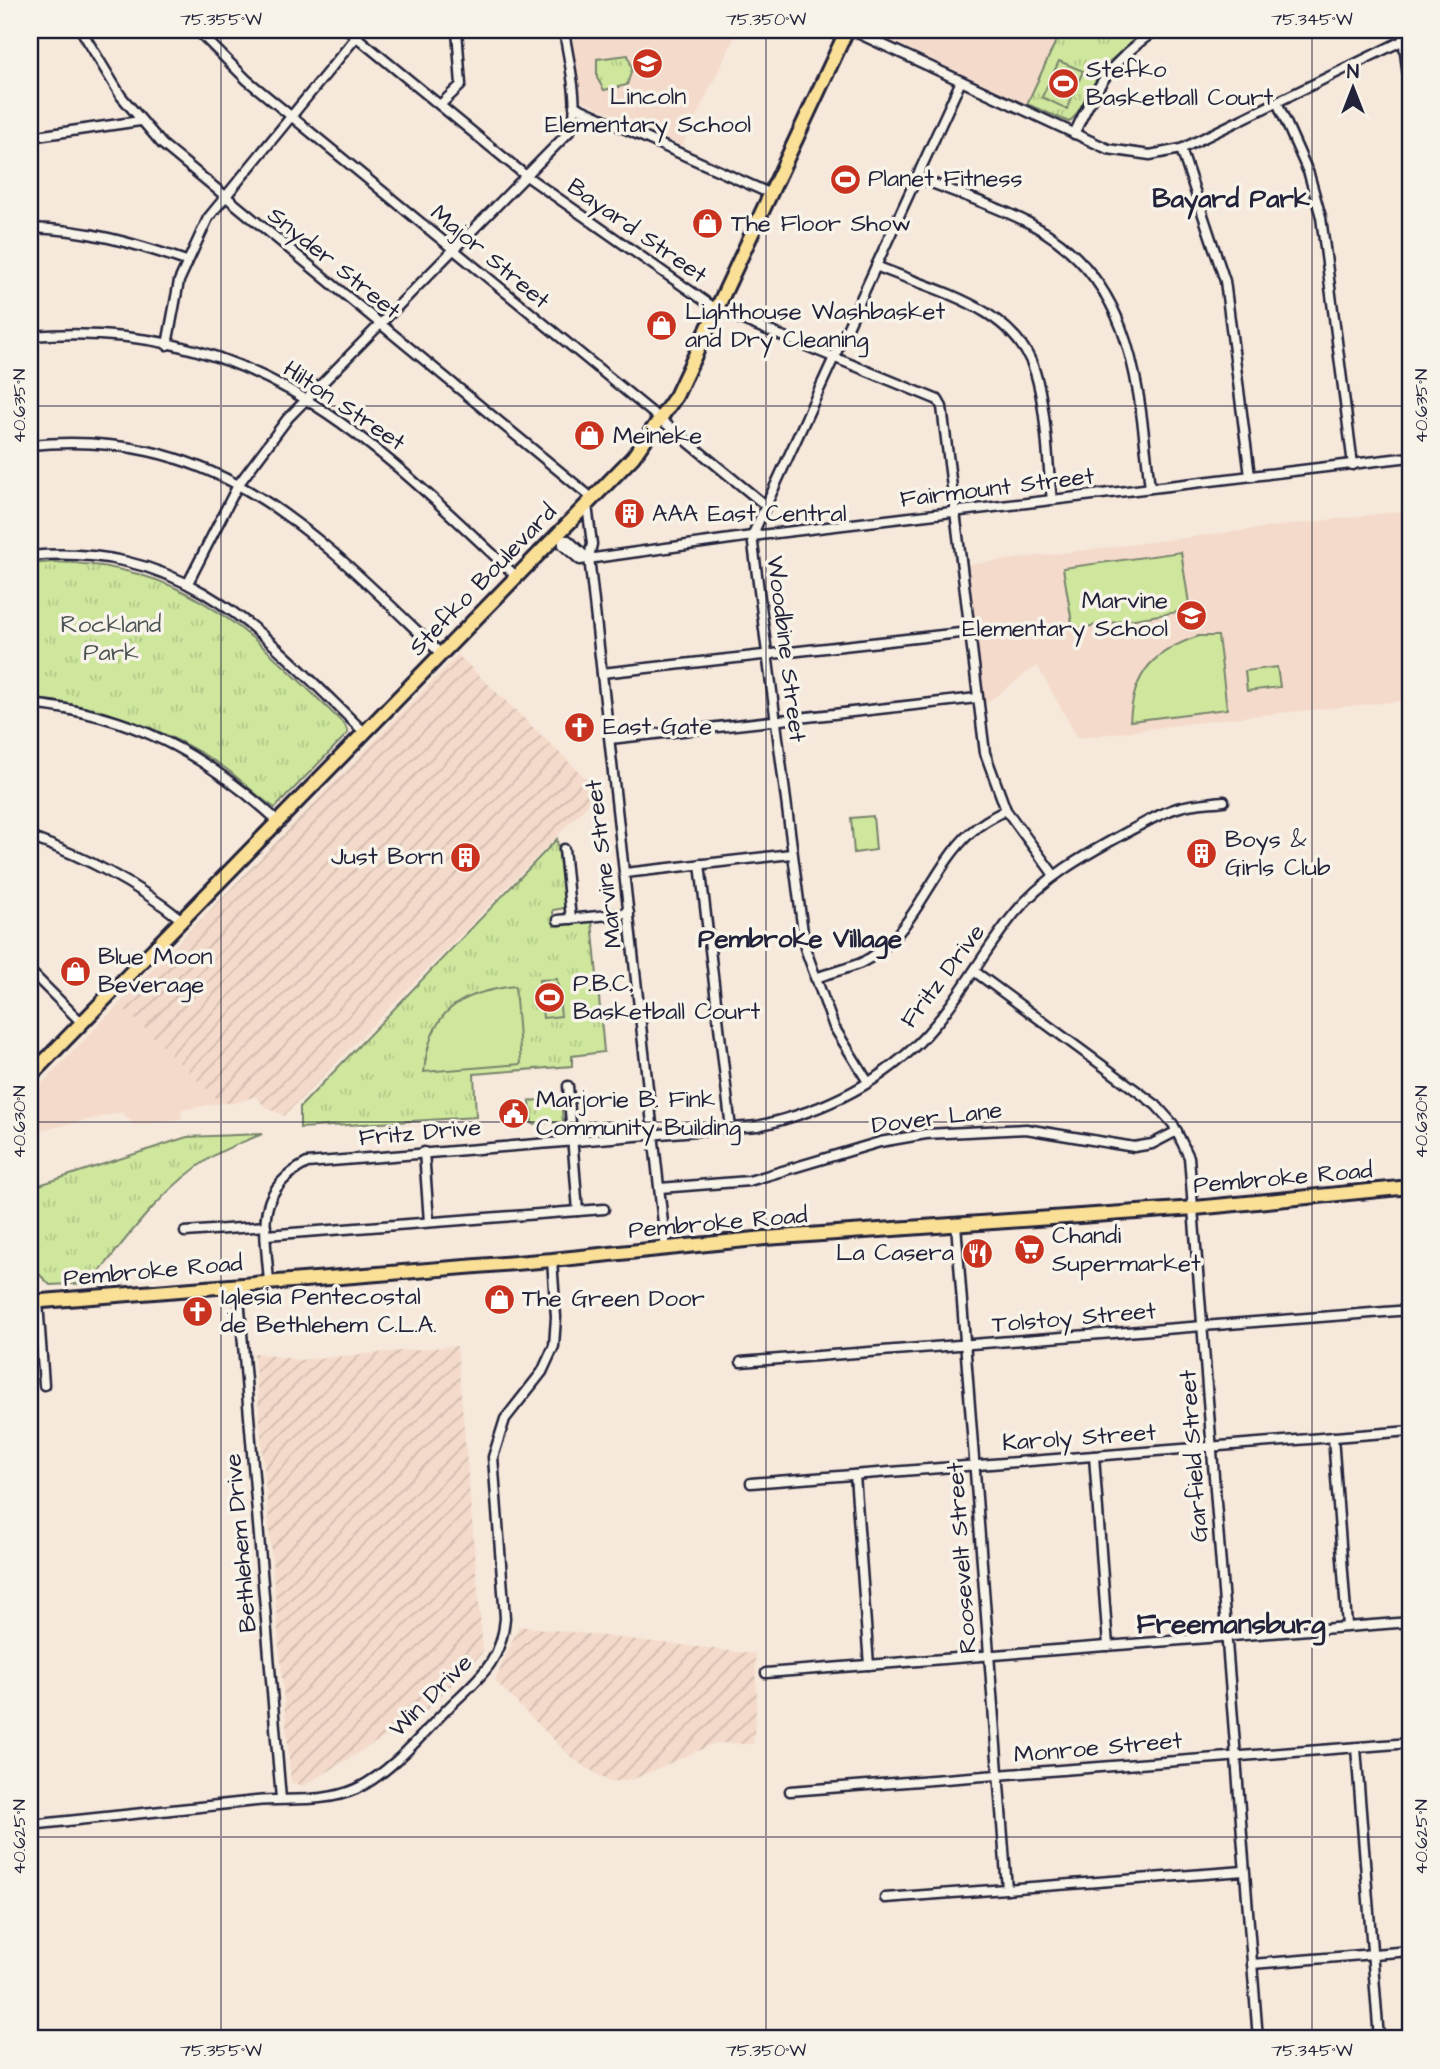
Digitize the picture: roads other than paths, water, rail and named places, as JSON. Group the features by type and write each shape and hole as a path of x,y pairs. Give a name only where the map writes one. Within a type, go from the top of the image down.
{"main road":[{"name":"Stefko Boulevard","path":"30,1076 516,576 559,537 589,501 633,457 661,421 676,396 849,30"},
{"name":"Pembroke Road","path":"34,1302 552,1260 765,1238 1195,1208 1410,1187"}],"street":[{"name":"Snyder Street","path":"81,30 105,72 140,121 224,197 589,501"},
{"name":"Major Street","path":"197,30 218,55 290,116 766,506"},
{"name":"Bayard Street","path":"348,30 359,33 525,175 716,309 931,395 940,402 954,512"},
{"path":"440,105 461,85 457,30"},
{"path":"188,583 239,485 263,448 307,399 570,131 574,124 574,106 564,30"},
{"path":"849,30 1108,149 1131,154 1158,155 1181,149 1407,38"},
{"path":"1074,134 1108,69 1127,50 1156,30"},
{"path":"1402,30 1407,38 1410,91"},
{"path":"167,345 173,303 186,261 199,233 224,197 359,33"},
{"name":"Woodbine Street","path":"868,1082 834,1027 805,948 752,536 961,82"},
{"path":"1277,102 1309,174 1321,217 1353,465"},
{"path":"574,106 771,194"},
{"path":"30,136 140,121"},
{"path":"1181,149 1225,281 1250,476"},
{"path":"918,177 1041,230 1065,248 1096,281 1120,321 1134,362 1150,488"},
{"path":"30,228 76,230 114,238 186,261"},
{"path":"876,266 979,308 1020,342 1037,380 1052,500"},
{"name":"Hilton Street","path":"30,336 102,335 167,345 256,371 307,399 396,464 516,576"},
{"path":"30,445 81,443 129,449 186,462 239,485 289,514 315,535 441,654"},
{"name":"Fairmount Street","path":"588,557 1410,457"},
{"name":"Marvine Street","path":"589,501 592,544 588,557 666,1250"},
{"path":"954,512 985,753 1006,810 1054,875"},
{"path":"559,537 563,545 580,560 588,557"},
{"path":"30,556 59,553 115,559 188,583 240,615 365,733"},
{"path":"602,673 969,632"},
{"path":"610,738 977,698"},
{"path":"30,704 93,714 169,742 218,771 278,821"},
{"name":"Fritz Drive","path":"269,1283 266,1231 269,1198 307,1163 731,1129 805,1114 843,1097 868,1082 927,1034 1017,911 1054,875 1093,850 1166,812 1181,806 1224,801"},
{"path":"815,978 860,963 883,947 905,925 935,877 965,838 1006,810"},
{"path":"30,837 76,854 117,874 181,920"},
{"path":"564,849 571,919"},
{"path":"625,873 791,854"},
{"path":"700,864 731,1129"},
{"path":"558,920 629,913"},
{"path":"30,971 82,1023"},
{"name":"Garfield Street","path":"974,971 1163,1111 1177,1131 1190,1162 1258,2039"},
{"path":"568,1086 578,1211"},
{"name":"Dover Lane","path":"660,1188 748,1181 880,1142 926,1134 1012,1128 1042,1130 1108,1145 1134,1147 1152,1144 1177,1131"},
{"path":"424,1152 429,1222"},
{"path":"185,1232 266,1231 604,1209"},
{"name":"Roosevelt Street","path":"956,1224 1007,1889"},
{"name":"Win Drive","path":"30,1825 281,1799 330,1797 356,1788 373,1778 440,1716 497,1656 503,1641 505,1597 493,1457 505,1419 542,1372 554,1346 556,1317 552,1260"},
{"name":"Bethlehem Drive","path":"238,1285 281,1799"},
{"path":"34,1302 44,1385"},
{"name":"Tolstoy Street","path":"741,1362 1410,1310"},
{"name":"Karoly Street","path":"751,1483 1410,1431"},
{"path":"1333,1437 1347,1626"},
{"path":"1094,1456 1108,1646"},
{"path":"855,1475 869,1665"},
{"path":"766,1673 1410,1622"},
{"name":"Monroe Street","path":"790,1791 1410,1743"},
{"path":"1356,1748 1379,2039"},
{"path":"885,1898 1244,1871"},
{"path":"1252,1964 1410,1951"}],"place":[{"name":"Lincoln Elementary School","path":"648,63"},
{"name":"Stefko Basketball Court","path":"1063,84"},
{"name":"Planet Fitness","path":"845,179"},
{"name":"The Floor Show","path":"708,224"},
{"name":"Lighthouse Washbasket and Dry Cleaning","path":"662,326"},
{"name":"Meineke","path":"590,436"},
{"name":"AAA East Central","path":"629,514"},
{"name":"Marvine Elementary School","path":"1191,615"},
{"name":"East Gate","path":"580,727"},
{"name":"Boys & Girls Club","path":"1202,854"},
{"name":"Just Born","path":"466,857"},
{"name":"Blue Moon Beverage","path":"75,971"},
{"name":"P.B.C. Basketball Court","path":"550,998"},
{"name":"Marjorie B. Fink Community Building","path":"513,1114"},
{"name":"Chandi Supermarket","path":"1029,1250"},
{"name":"La Casera","path":"977,1253"},
{"name":"The Green Door","path":"499,1299"},
{"name":"Iglesia Pentecostal de Bethlehem C.L.A.","path":"198,1311"}],"district":[{"name":"Bayard Park","path":"1231,199"},
{"name":"Pembroke Village","path":"800,939"},
{"name":"Freemansburg","path":"1231,1624"}],"park label":[{"name":"Rockland Park","path":"111,639"}]}
